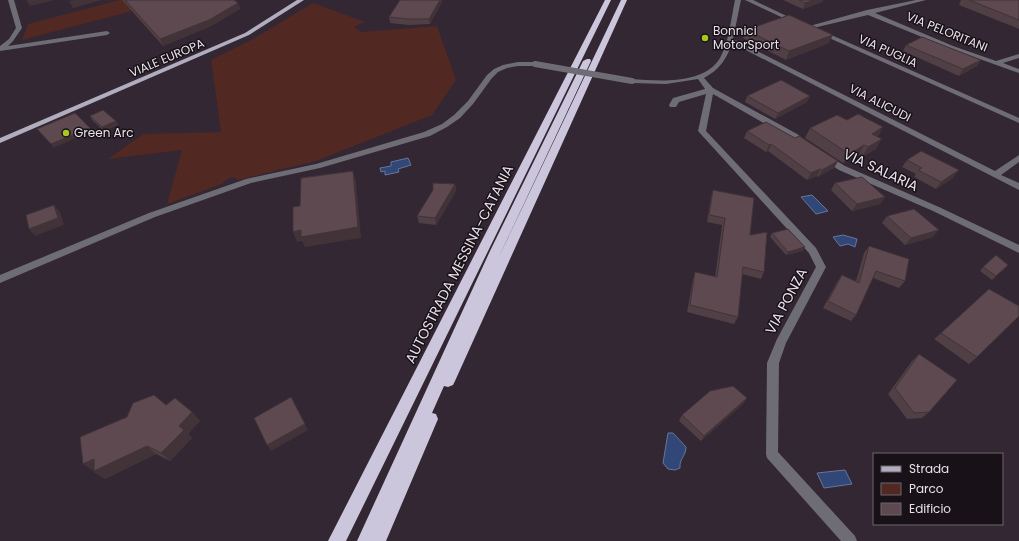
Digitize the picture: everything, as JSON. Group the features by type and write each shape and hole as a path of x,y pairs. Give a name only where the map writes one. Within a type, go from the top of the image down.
{"highway":[{"name":"AUTOSTRADA MESSINA-CATANIA","path":"337,541 608,0"},
{"path":"366,541 496,251 616,0"},
{"path":"377,541 448,380 624,0"}],"main road":[{"name":"VIALE EUROPA","path":"36,125 247,34 301,0"},
{"path":"0,136 36,125"},
{"path":"0,142 36,125"}],"street":[{"path":"1,50 11,40 19,28 11,0"},
{"path":"0,279 152,215 248,181 317,166 379,149 440,129 462,112 494,71 513,64 535,64 632,81 654,83 674,82 700,76 710,72 719,65 730,39 738,0"},
{"name":"VIA PUGLIA","path":"748,0 1019,121"},
{"path":"809,27 867,12 923,0"},
{"name":"VIA PELORITANI","path":"867,12 995,63 1019,71"},
{"path":"1,50 107,33"},
{"name":"VIA ALICUDI","path":"730,39 1019,187"},
{"path":"995,63 1019,56"},
{"name":"VIA SALARIA","path":"700,76 704,84 710,90 794,136 842,168 936,209 1019,249"},
{"path":"673,105 676,100 710,90"},
{"name":"VIA PONZA","path":"710,90 702,131 813,251 821,267 781,342 773,363 772,454 850,541"},
{"path":"995,176 1019,158"}],"green space":[{"path":"120,0 174,0 22,40 28,24"},
{"path":"313,3 365,22 354,27 361,32 437,26 456,80 432,115 316,161 238,180 234,177 226,180 222,184 167,204 182,150 108,159 143,134 221,132 211,60 253,39"}],"water":[{"path":"408,158 411,165 398,169 399,172 385,175 385,171 381,172 380,168 391,166 391,162"},
{"path":"812,195 828,211 816,214 801,197"},
{"path":"843,235 857,239 855,247 848,244 840,246 833,237"},
{"path":"668,433 673,433 686,447 680,468 675,470 668,469 663,463"},
{"path":"845,470 852,484 824,488 817,473"}],"building":[{"path":"125,0 234,0 238,3 209,20 160,39"},
{"path":"400,0 440,0 429,19 389,17"},
{"path":"799,0 813,0 805,3"},
{"path":"969,0 1019,0 1019,20"},
{"path":"789,15 833,35 789,51 746,30"},
{"path":"922,37 981,60 963,69 906,45"},
{"path":"781,80 810,96 778,113 747,96"},
{"path":"103,110 116,121 102,127 90,116"},
{"path":"75,113 90,128 51,144 37,129"},
{"path":"858,114 883,127 872,134 882,139 868,147 864,145 849,154 810,128 837,115 847,120"},
{"path":"766,122 795,138 799,136 838,161 822,170 820,169 811,173 771,144 769,145 747,131"},
{"path":"921,151 959,170 941,182 918,170 922,168 907,160"},
{"path":"353,171 358,227 301,237 301,230 293,232 293,207 300,206 301,178"},
{"path":"862,177 885,197 857,204 835,183"},
{"path":"433,183 455,184 435,218 417,216 433,190"},
{"path":"713,190 754,198 750,235 767,232 764,272 743,267 738,317 690,305 695,272 717,277 725,218 709,215"},
{"path":"54,205 58,218 29,229 26,215"},
{"path":"914,209 939,230 911,238 887,216"},
{"path":"788,229 805,247 788,252 772,233"},
{"path":"869,246 909,259 905,281 876,271 856,315 828,301 842,275 859,283"},
{"path":"996,255 1008,265 996,276 983,267"},
{"path":"989,289 1019,306 1019,316 977,357 941,333"},
{"path":"919,354 957,380 929,412 914,413 895,388"},
{"path":"733,386 747,398 704,436 682,415 710,391"},
{"path":"154,395 166,405 175,398 192,412 179,426 184,430 161,453 147,446 94,471 94,459 83,464 80,437 127,417 133,403"},
{"path":"291,397 305,424 267,445 254,418"}],"place":[{"name":"Bonnici MotorSport","path":"705,38"},
{"name":"Green Arc","path":"66,133"}]}
